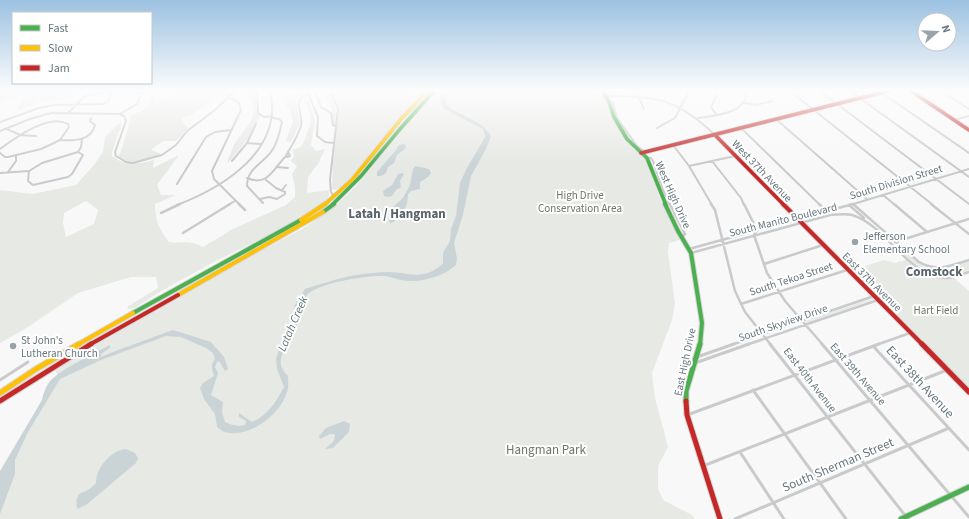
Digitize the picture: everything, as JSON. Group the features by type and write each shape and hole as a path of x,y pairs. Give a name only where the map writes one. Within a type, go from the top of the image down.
{"main road":[{"path":"0,393 36,369 158,299 311,215 334,197 352,180 405,115"},
{"path":"0,401 79,351 317,216 336,203 354,185 412,115"},
{"name":"West High Drive","path":"613,115 626,139 649,158 657,186 690,251"},
{"path":"643,152 794,115"},
{"path":"947,115 969,130"},
{"name":"West 37th Avenue","path":"714,135 798,221"},
{"name":"East 37th Avenue","path":"798,221 969,392"},
{"name":"East High Drive","path":"690,251 702,317 702,334 697,357 686,391 687,415 720,519"},
{"path":"901,519 907,518 969,487"}],"street":[{"path":"0,122 20,115"},
{"path":"0,131 40,116 47,115"},
{"path":"0,153 5,157 16,156 47,147 60,140 82,139 93,132 95,125 90,120 94,115"},
{"path":"122,115 126,121 115,152 116,156 126,162 133,163 154,158 170,150 187,131 209,115"},
{"path":"238,115 212,171 214,179 245,210"},
{"path":"261,115 264,117 273,117 282,122 273,148 247,178 247,186 263,203"},
{"path":"247,178 254,182 266,180 275,167 285,158 302,124 300,115"},
{"path":"317,115 318,119 317,136 325,142 333,143"},
{"path":"332,115 333,125 335,126"},
{"path":"334,197 330,187 337,115"},
{"path":"657,128 667,125 674,120 677,115"},
{"name":"West 37th Avenue","path":"694,115 714,135"},
{"path":"698,118 711,115"},
{"path":"820,115 969,234"},
{"path":"853,115 969,204"},
{"path":"884,115 969,178"},
{"path":"914,115 969,153"},
{"path":"954,120 969,116"},
{"path":"161,213 166,209 190,202 220,186 244,166 261,144 273,117"},
{"path":"776,120 868,199"},
{"path":"0,149 20,135 41,124 66,122 69,126 60,140"},
{"path":"232,161 247,143 256,124"},
{"path":"10,128 12,132"},
{"path":"740,128 830,215"},
{"path":"7,129 20,135 36,136"},
{"path":"177,184 206,137 215,132 231,130"},
{"path":"0,173 29,170 42,162 78,152 81,147 82,139"},
{"path":"247,143 261,144"},
{"name":"East 40th Avenue","path":"673,145 689,166 715,210 735,291 741,304 762,334 907,518"},
{"path":"29,170 27,180 33,185 68,177 72,174 83,155 78,152"},
{"path":"8,172 16,162 16,156"},
{"path":"689,166 735,156"},
{"path":"712,161 741,198 757,230 754,235"},
{"path":"275,167 288,168"},
{"name":"South Division Street","path":"827,212 969,168"},
{"path":"260,199 269,196 275,200 279,199 285,194 285,192 276,188 266,180"},
{"path":"282,190 286,186"},
{"path":"883,195 927,232"},
{"path":"183,233 204,218 235,201"},
{"name":"South Manito Boulevard","path":"853,204 924,271 941,277 955,276 969,272"},
{"path":"849,205 867,220"},
{"name":"South Manito Boulevard","path":"690,251 754,235 827,212"},
{"name":"South Manito Boulevard","path":"690,251 723,242 757,230 830,215 850,214 867,220 926,267 934,269 945,268 969,260"},
{"path":"893,242 969,219"},
{"name":"East 39th Avenue","path":"754,235 764,264 778,292 804,325 969,517"},
{"path":"764,264 822,246"},
{"path":"945,268 955,276"},
{"name":"South Tekoa Street","path":"741,304 847,270"},
{"name":"South Skyview Drive","path":"697,357 874,296"},
{"name":"South Skyview Drive","path":"695,363 878,300"},
{"path":"687,415 910,333"},
{"name":"East 38th Avenue","path":"873,346 969,450"},
{"path":"0,380 28,362"},
{"path":"703,466 948,370"},
{"path":"754,390 846,519"},
{"name":"South Sherman Street","path":"735,519 949,428"},
{"path":"740,452 784,519"}],"green space":[{"path":"133,115 190,115 182,118 184,124 188,128 176,141 163,141 151,150 161,154 132,162 122,159 118,155 120,154 130,122 129,117"},
{"path":"291,115 299,115 300,123 291,142 286,141 293,121"},
{"path":"310,115 313,115 315,121 311,145 316,151 325,149 318,164 308,177 307,193 329,190 327,200 287,226 214,262 161,291 135,308 128,309 127,307 158,288 156,277 131,277 78,293 25,329 0,343 0,190 33,194 76,185 94,165 103,152 105,137 118,124 122,123 112,152 112,157 114,156 118,160 133,164 154,160 153,168 179,155 157,185 161,195 176,195 155,204 157,219 160,229 169,242 190,242 203,247 233,229 286,205 295,197 295,187 292,174 297,166 291,161 294,156 293,150 301,147 303,144 311,119","holes":["86,201 98,210 94,224 66,237 63,223 64,213"]},
{"path":"332,115 335,115 334,127 332,125"},
{"path":"338,115 403,115 383,138 355,175 342,187 335,190 332,189 334,144"},
{"path":"415,115 611,115 627,142 645,159 661,200 680,240 669,243 668,252 675,304 672,320 652,373 655,398 668,447 658,466 658,489 663,500 692,515 695,519 0,519 0,489 11,460 58,378 55,368 203,282 304,228 337,204 356,186"},
{"path":"252,116 260,116 250,136 227,163 235,143 247,127"},
{"path":"896,245 922,265 934,270 946,271 949,276 941,276 926,271 913,262"},
{"name":"Hart Field","path":"908,259 916,267 938,278 954,278 969,291 969,388 853,273 868,269 865,266 884,260 895,263"},
{"path":"969,261 969,270 958,274 950,268"},
{"path":"871,299 872,300 807,323 806,321"}],"shaded area":[{"path":"456,115 464,115 482,125 491,136 486,149 471,176 463,215 454,243 457,258 456,265 443,274 428,279 412,281 386,276 366,277 330,284 311,291 305,298 296,327 281,359 282,367 288,376 287,392 278,409 263,423 244,432 234,433 224,432 217,427 215,414 204,399 200,388 203,383 214,376 212,365 215,359 213,353 206,348 181,337 166,336 101,360 60,379 27,434 15,460 15,474 0,514 0,471 42,400 49,382 79,361 110,345 110,348 101,354 101,357 173,330 211,342 224,357 228,369 225,371 219,361 217,362 215,367 218,373 211,395 223,402 222,412 225,422 240,426 245,425 246,421 239,417 239,413 252,422 263,416 271,408 284,387 277,369 276,359 280,346 291,331 297,314 294,306 305,289 342,278 369,273 394,272 416,275 423,274 436,269 443,263 443,253 450,241 451,229 456,216 460,183 485,137 483,129"},
{"path":"402,144 406,145 405,149 397,155 394,163 388,167 386,173 381,176 377,176 377,172 398,146"},
{"path":"416,166 429,169 431,173 420,182 420,189 411,191 408,194 405,208 394,222 390,223 389,221 392,215 391,209 403,198 410,185 413,169"},
{"path":"398,174 404,174 400,181 401,187 396,190 392,196 384,196 383,191 392,185"},
{"path":"344,421 350,424 349,432 333,448 325,449 333,442 335,436 334,434 330,434 320,439 319,436 326,428"},
{"path":"126,449 135,453 138,458 136,463 86,505 77,509 77,498 81,493 88,490 95,484 101,466 112,455"}],"traffic: fast":[{"path":"323,212 352,186 412,115"},
{"path":"613,115 627,139 647,158 657,186 678,231 691,253 702,323 700,347 686,391 686,401"},
{"path":"133,313 301,220"},
{"path":"901,519 969,487"}],"traffic: slow":[{"path":"301,220 322,207 352,180 405,115"},
{"path":"178,295 323,212"},
{"path":"0,393 36,369 133,313"}],"traffic: jam":[{"path":"641,153 792,115"},
{"path":"947,115 969,130"},
{"path":"715,135 969,392"},
{"path":"0,401 79,351 178,295"},
{"path":"686,401 687,415 720,519"}],"place":[{"name":"Jefferson Elementary School","path":"855,242"},
{"name":"St John's Lutheran Church","path":"13,346"}],"district":[{"name":"Latah / Hangman","path":"397,214"},
{"name":"Comstock","path":"934,272"}],"park label":[{"name":"High Drive Conservation Area","path":"580,201"},
{"name":"Hangman Park","path":"546,450"}],"water label":[{"name":"Latah Creek","path":"293,324"}]}
